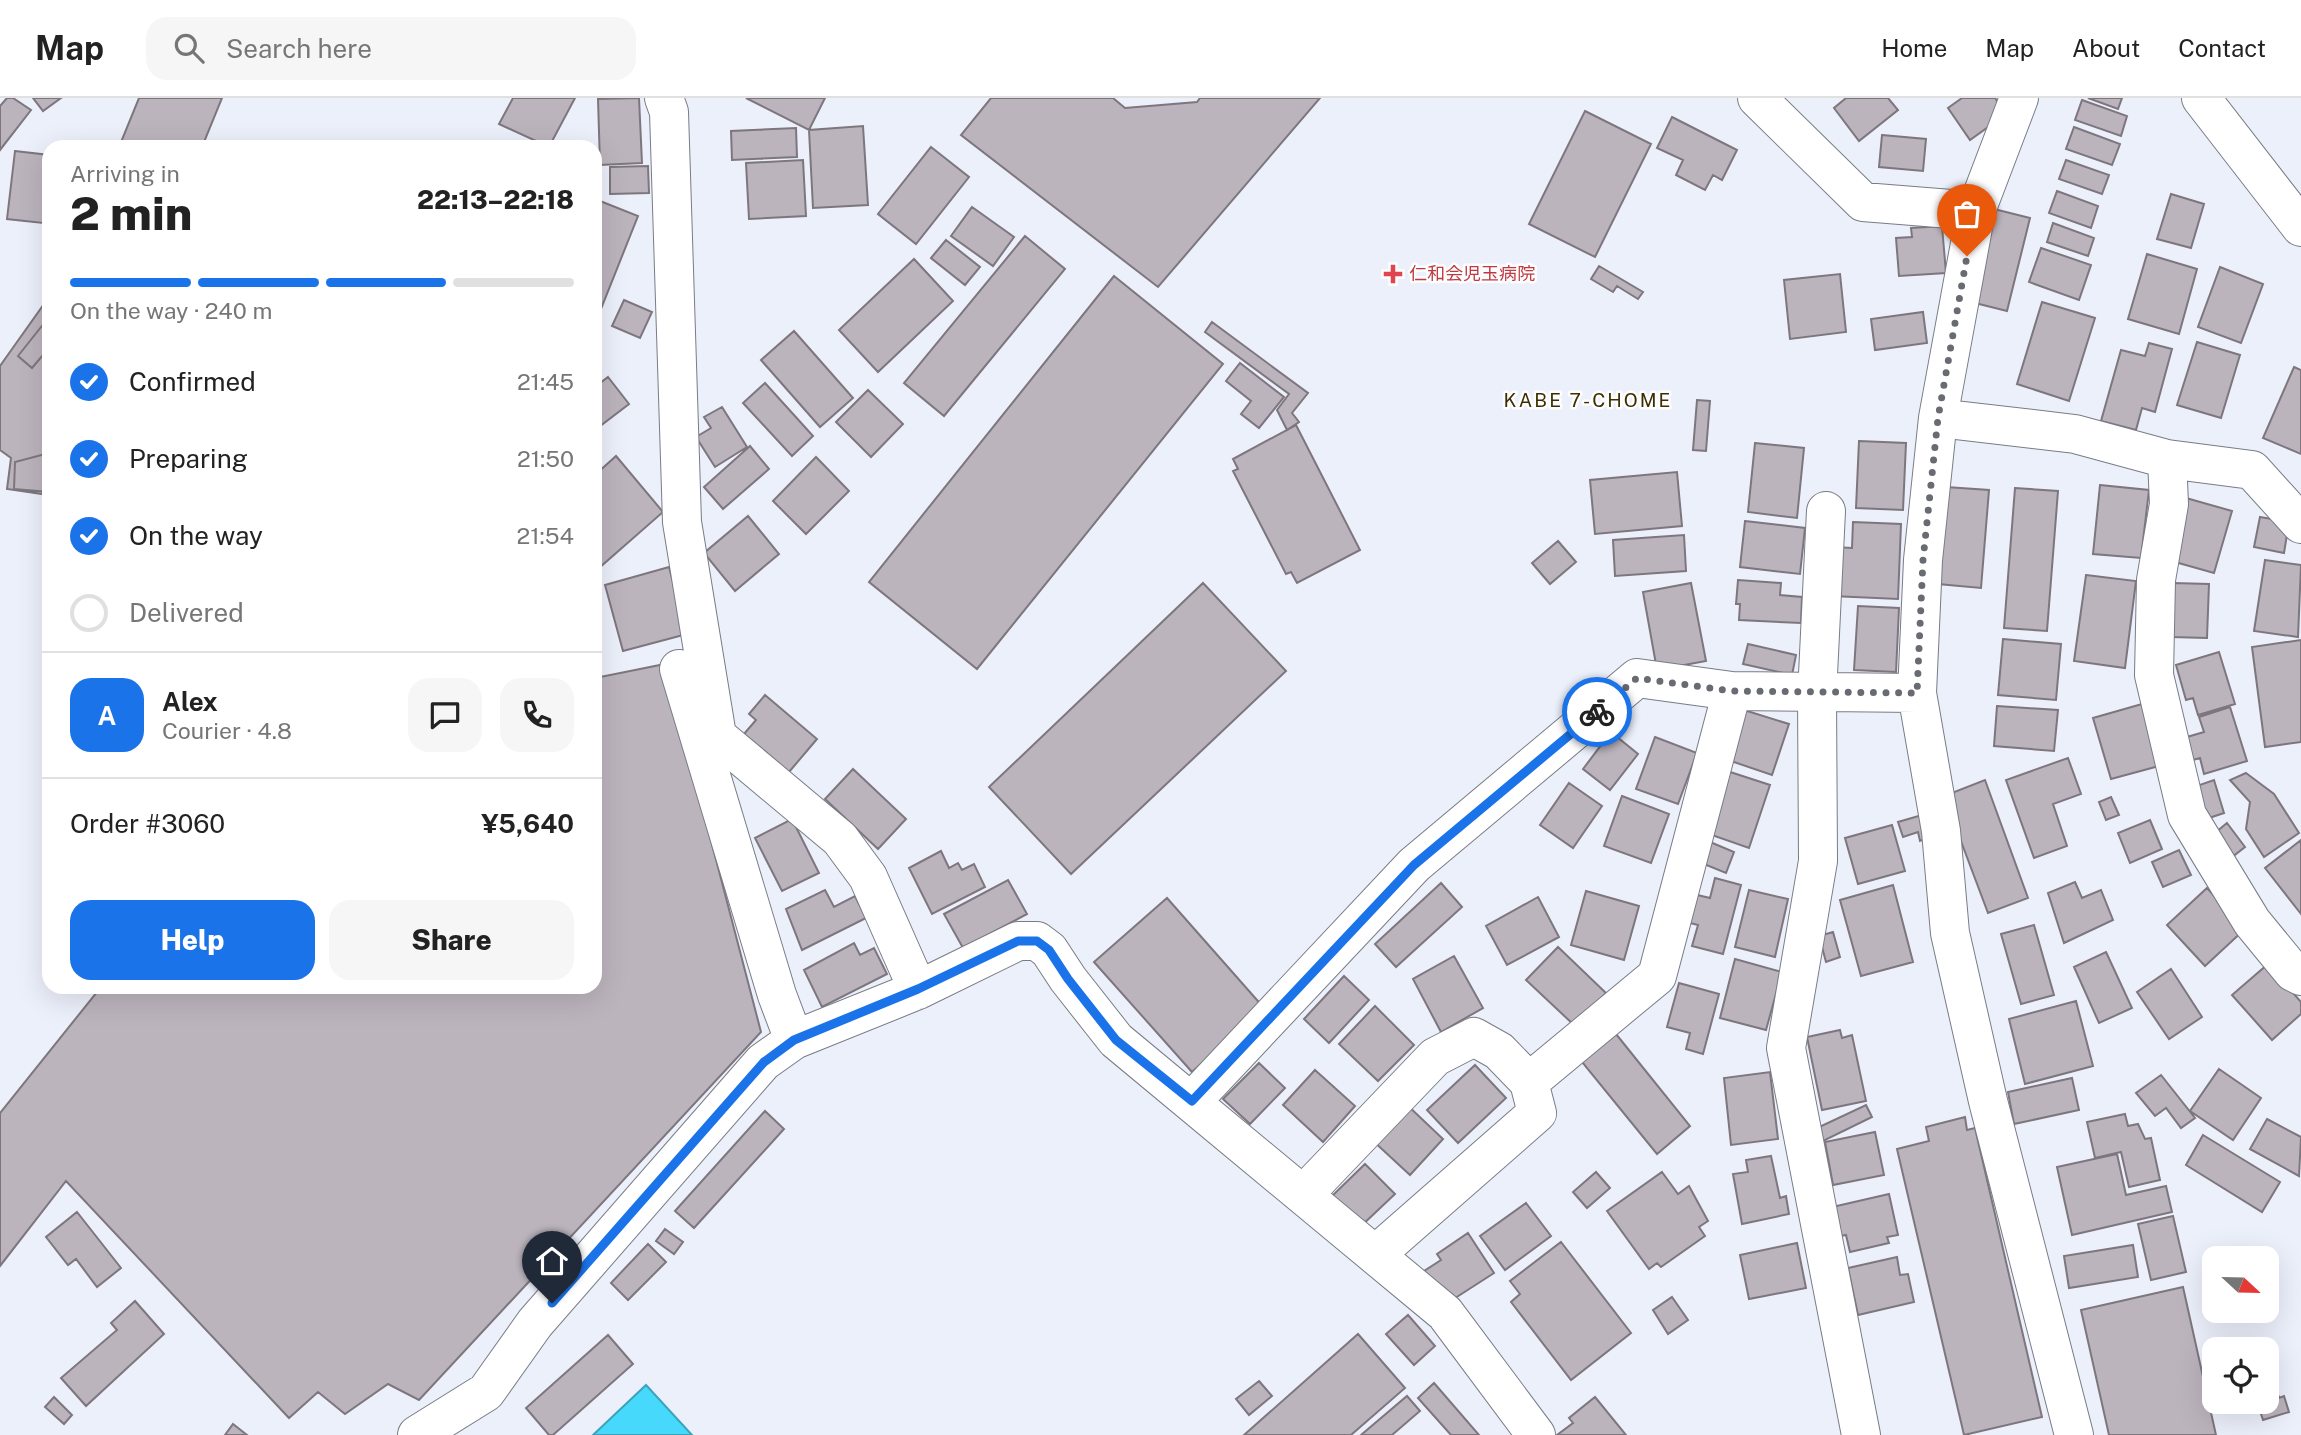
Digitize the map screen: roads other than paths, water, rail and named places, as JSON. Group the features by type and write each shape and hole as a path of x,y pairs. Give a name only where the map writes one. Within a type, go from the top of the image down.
{"street":[{"path":"664,98 669,112 682,522 717,736 730,795 771,905 806,1035"},
{"path":"1757,98 1863,202 1976,211"},
{"path":"2019,98 1976,211 1938,418 1923,560 1917,693 1941,831 1950,933 1987,1101 2074,1435"},
{"path":"2201,98 2301,227"},
{"path":"1938,418 2075,434 2167,459 2252,470 2301,524"},
{"path":"2167,459 2169,504 2156,580 2154,675 2187,816 2252,922 2293,972 2301,976"},
{"path":"1826,511 1817,695 1818,861 1786,1048 1861,1435"},
{"path":"679,669 773,982 806,1035"},
{"path":"1192,1101 1414,865 1637,678 1731,691 1817,695 1917,693"},
{"path":"1529,1082 1657,976 1731,691"},
{"path":"717,736 840,839 868,877 918,989"},
{"path":"417,1435 486,1392 544,1312 764,1062 806,1035 918,989 1018,941 1037,941 1049,950 1116,1040 1445,1313 1536,1435"},
{"path":"1303,1195 1435,1057 1474,1037 1499,1051 1529,1082 1537,1113 1375,1255"}],"water":[{"path":"646,1385 692,1435 593,1435"}],"place":[{"name":"仁和会児玉病院","path":"1393,274"}],"district":[{"name":"KABE 7-CHOME","path":"1588,400"}]}
